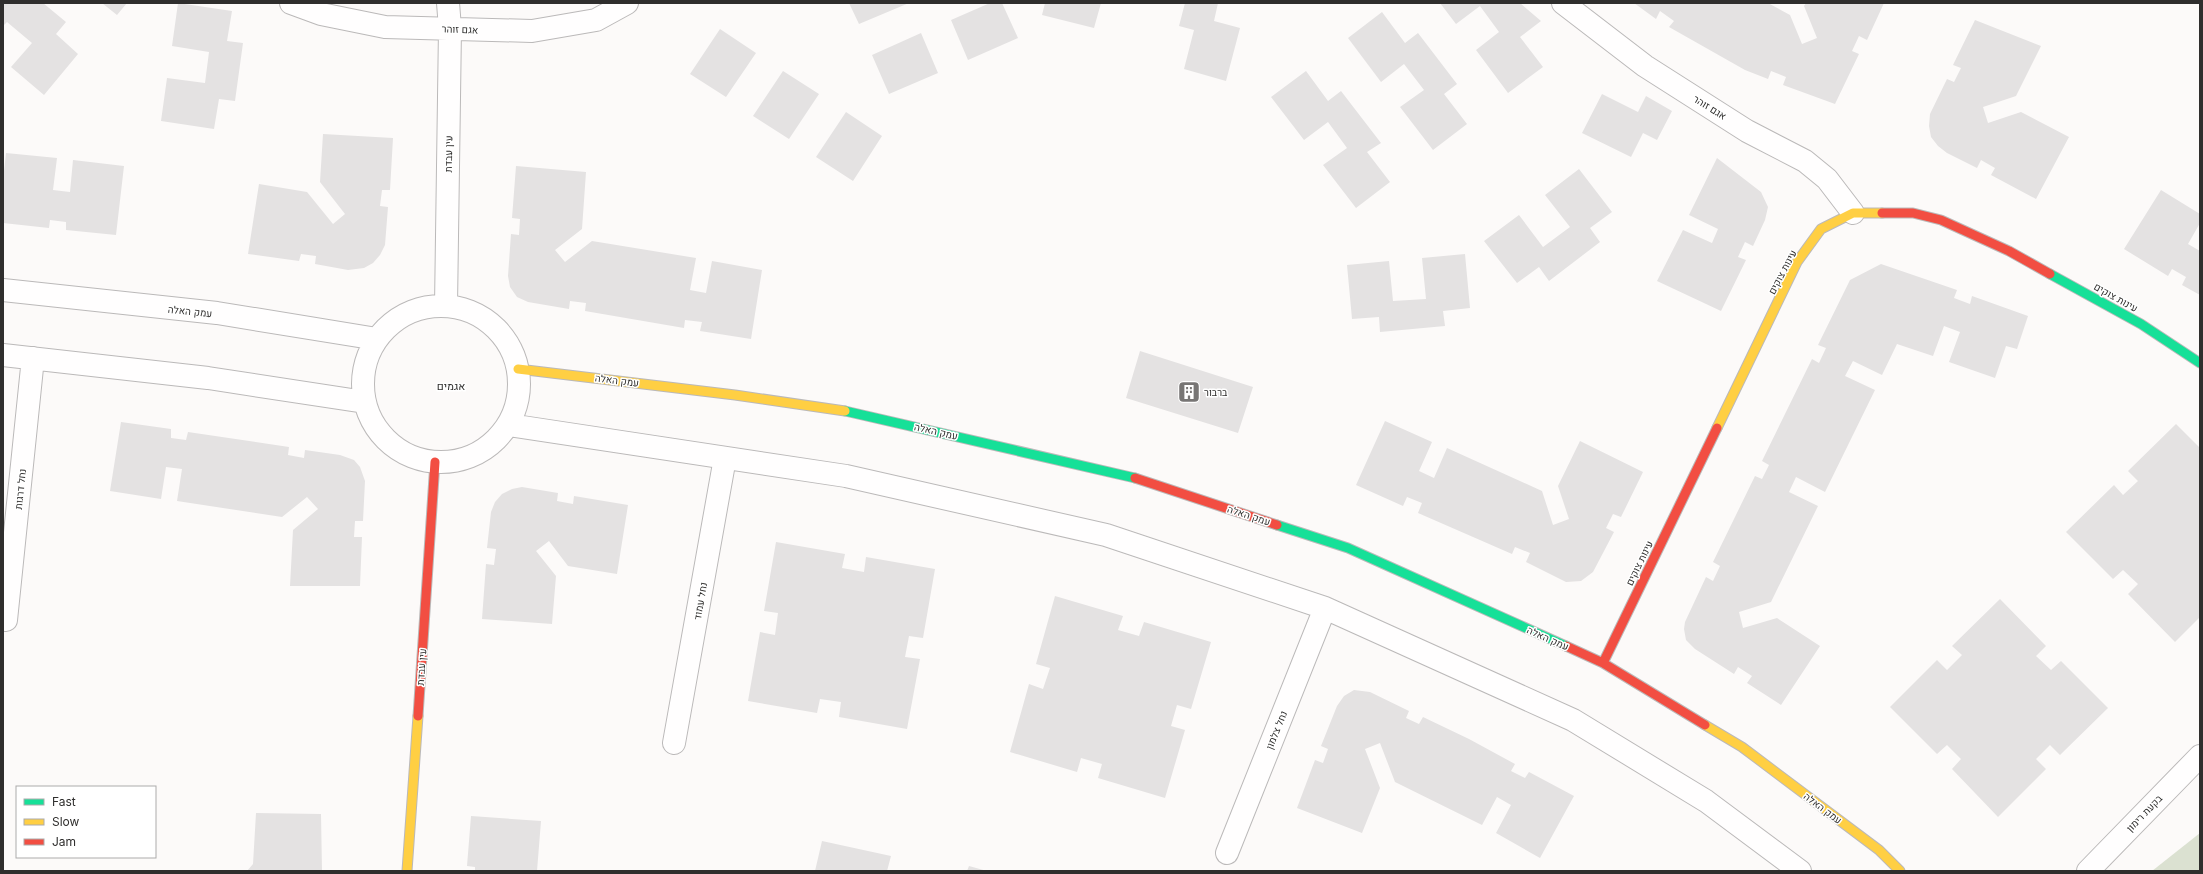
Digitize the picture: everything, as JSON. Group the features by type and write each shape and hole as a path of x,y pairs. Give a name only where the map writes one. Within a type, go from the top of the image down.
{"street":[{"name":"אגם זוהר","path":"291,3 321,14 385,26 532,31 596,20 628,3"},
{"name":"עין עבדת","path":"446,306 450,28 448,3"},
{"name":"אגם זוהר","path":"1563,3 1645,66 1747,131 1805,161 1827,179 1853,212"},
{"name":"עינות צוקים","path":"1603,663 1797,262 1821,229 1853,212 1912,213 1941,220 2022,259 2141,324 2200,363"},
{"name":"עמק האלה","path":"3,290 217,314 377,339"},
{"path":"430,306 446,306 470,311 492,325 508,344 518,369 520,383 518,397 508,425 495,442 477,453 457,461 436,462 416,458 398,449 383,436 372,420 365,402 362,380 367,358 377,339 387,327 414,310 430,306"},
{"path":"3,355 208,378 365,402"},
{"name":"נחל דרגות","path":"6,620 33,358"},
{"name":"עמק האלה","path":"518,369 735,395 858,413 1122,474 1348,548 1603,663 1742,747 1879,850 1900,871"},
{"path":"508,425 846,476 1106,535 1325,608 1573,720 1706,801 1800,871"},
{"name":"נחל עמוד","path":"674,743 725,458"},
{"name":"עין עבדת","path":"406,871 436,462"},
{"name":"נחל צלמון","path":"1227,853 1325,608"},
{"name":"בקעת רימון","path":"2088,871 2200,756"}],"green space":[{"path":"2200,833 2200,871 2152,871"}],"building":[{"path":"3,3 43,3 66,22 56,34 78,54 44,95 11,67 32,43 7,22 3,26"},
{"path":"102,3 127,3 117,15"},
{"path":"178,3 232,11 227,41 243,43 235,101 219,99 214,129 161,121 167,78 205,83 209,52 172,46"},
{"path":"849,3 909,3 859,24"},
{"path":"990,3 1002,3 1018,38 968,60 951,20"},
{"path":"1045,3 1101,3 1094,28 1042,15"},
{"path":"1185,3 1218,3 1214,21 1240,28 1226,81 1184,69 1194,30 1179,26"},
{"path":"1440,3 1520,3 1541,21 1520,37 1543,67 1508,93 1476,50 1499,32 1480,6 1456,24"},
{"path":"1634,3 1768,3 1790,15 1802,44 1817,38 1804,6 1806,3 1884,3 1867,40 1859,36 1852,51 1859,54 1835,104 1783,85 1786,77 1771,71 1768,79 1745,70 1669,27 1674,21 1660,11 1656,19"},
{"path":"1382,12 1405,43 1418,33 1457,84 1444,94 1467,124 1433,150 1400,107 1424,90 1404,64 1381,82 1348,38"},
{"path":"1975,20 2041,46 2016,96 1983,107 1988,123 2021,112 2069,137 2036,199 1991,175 1995,168 1981,160 1977,168 1947,153 1938,146 1931,137 1929,126 1930,114 1947,79 1954,82 1961,68 1953,65"},
{"path":"720,29 756,53 726,97 690,74"},
{"path":"921,33 938,73 889,94 872,55"},
{"path":"783,71 819,94 789,139 753,116"},
{"path":"1306,71 1328,101 1341,91 1381,143 1367,152 1390,182 1356,208 1323,165 1347,148 1328,122 1304,140 1271,97"},
{"path":"1602,94 1638,112 1646,96 1672,111 1657,140 1643,133 1631,157 1582,133"},
{"path":"846,112 882,136 853,181 816,157"},
{"path":"323,134 393,138 390,190 382,190 380,206 388,207 385,245 380,255 373,263 364,268 348,270 315,264 316,256 301,254 299,261 248,254 259,184 307,192 333,224 345,214 320,182"},
{"path":"6,153 57,158 53,190 70,192 73,160 124,166 116,235 66,230 66,222 50,220 49,228 3,223 3,180"},
{"path":"1717,158 1761,192 1768,207 1765,220 1753,246 1745,242 1738,257 1746,260 1721,311 1657,281 1683,230 1712,243 1718,229 1689,215"},
{"path":"516,166 586,172 582,229 555,250 565,262 592,241 696,258 690,290 706,293 712,261 762,270 751,339 700,331 702,322 685,320 684,328 585,311 586,303 570,301 569,309 528,302 517,297 510,287 508,276 511,234 519,235 520,219 512,218"},
{"path":"1579,169 1612,212 1590,228 1600,242 1549,281 1539,267 1517,283 1484,241 1519,215 1543,247 1570,227 1545,195"},
{"path":"2161,190 2200,214 2200,223 2188,244 2200,251 2200,295 2182,285 2186,277 2172,269 2168,276 2124,249"},
{"path":"1465,254 1470,308 1443,311 1445,326 1380,332 1379,317 1352,319 1347,265 1389,261 1393,301 1426,299 1422,258"},
{"path":"1881,264 1957,290 1954,298 1970,304 1972,296 2028,316 2017,349 2006,346 1995,378 1949,362 1960,332 1944,326 1933,356 1897,344 1882,375 1853,361 1845,376 1875,390 1825,492 1796,477 1789,492 1818,506 1771,602 1739,612 1743,628 1777,618 1820,646 1781,705 1747,683 1752,676 1738,667 1734,674 1695,649 1686,640 1684,629 1685,622 1706,577 1713,581 1720,566 1713,562 1755,476 1762,479 1769,465 1762,461 1812,359 1819,363 1826,348 1818,345 1850,280"},
{"name":"ברבור","path":"1140,351 1253,387 1238,433 1126,398"},
{"path":"1385,421 1432,442 1419,471 1434,478 1447,448 1542,491 1553,525 1569,519 1558,486 1580,441 1643,472 1621,517 1613,514 1606,528 1614,532 1593,572 1581,581 1566,582 1526,562 1530,553 1515,547 1512,554 1418,513 1422,503 1407,497 1403,506 1356,485"},
{"path":"121,422 171,429 171,438 186,440 188,432 289,447 288,455 304,458 305,450 340,455 354,460 360,467 365,481 363,521 355,521 354,537 362,537 360,586 290,586 293,530 318,509 307,497 282,517 177,501 182,469 166,467 161,499 110,491"},
{"path":"2176,424 2200,448 2200,617 2175,642 2128,594 2138,584 2123,570 2113,579 2066,532 2114,485 2123,495 2138,481 2128,471"},
{"path":"522,487 558,493 557,501 573,504 574,496 628,505 617,574 568,566 549,541 536,551 556,576 552,624 482,619 486,564 494,565 496,549 487,548 491,512 495,502 502,494 512,489"},
{"path":"776,542 845,554 842,568 864,572 866,557 935,569 923,638 909,636 905,657 920,659 907,729 839,717 841,702 820,699 817,713 748,701 760,632 775,635 778,613 764,611"},
{"path":"1055,596 1123,616 1118,630 1139,636 1144,622 1211,642 1191,709 1177,705 1171,726 1185,730 1165,798 1098,778 1102,764 1081,758 1077,772 1010,752 1029,684 1043,689 1050,668 1036,664"},
{"path":"2000,599 2046,646 2036,656 2051,670 2061,661 2108,708 2060,755 2050,745 2036,759 2046,769 1998,817 1952,769 1961,759 1947,745 1937,754 1890,707 1937,660 1947,670 1962,655 1952,646"},
{"path":"1354,690 1370,692 1409,711 1406,718 1419,724 1423,717 1469,739 1515,764 1511,771 1525,778 1529,772 1574,796 1540,858 1496,833 1511,805 1497,797 1482,825 1395,782 1380,743 1365,749 1380,788 1362,833 1297,808 1315,760 1323,763 1328,749 1321,746 1337,706 1344,696"},
{"path":"256,813 321,814 322,871 247,871 253,864"},
{"path":"471,816 541,821 537,871 475,871 475,867 467,866"},
{"path":"822,841 891,856 887,871 815,871"},
{"path":"969,866 987,871 967,871"}],"traffic: fast":[{"path":"2050,274 2141,324 2200,363"},
{"path":"845,411 1135,478"},
{"path":"1277,525 1348,548 1566,646"}],"traffic: slow":[{"path":"1717,428 1797,262 1821,229 1853,213 1882,213"},
{"path":"518,369 735,395 845,411"},
{"path":"407,871 418,716"},
{"path":"1705,725 1742,747 1879,850 1900,871"}],"traffic: jam":[{"path":"1882,213 1913,213 1941,220 2009,251 2050,274"},
{"path":"1603,663 1717,428"},
{"path":"418,716 435,462"},
{"path":"1135,478 1277,525"},
{"path":"1566,646 1603,663 1705,725"}],"place":[{"name":"ברבור","path":"1189,392"}],"district":[{"name":"אגמים","path":"451,386"}]}
